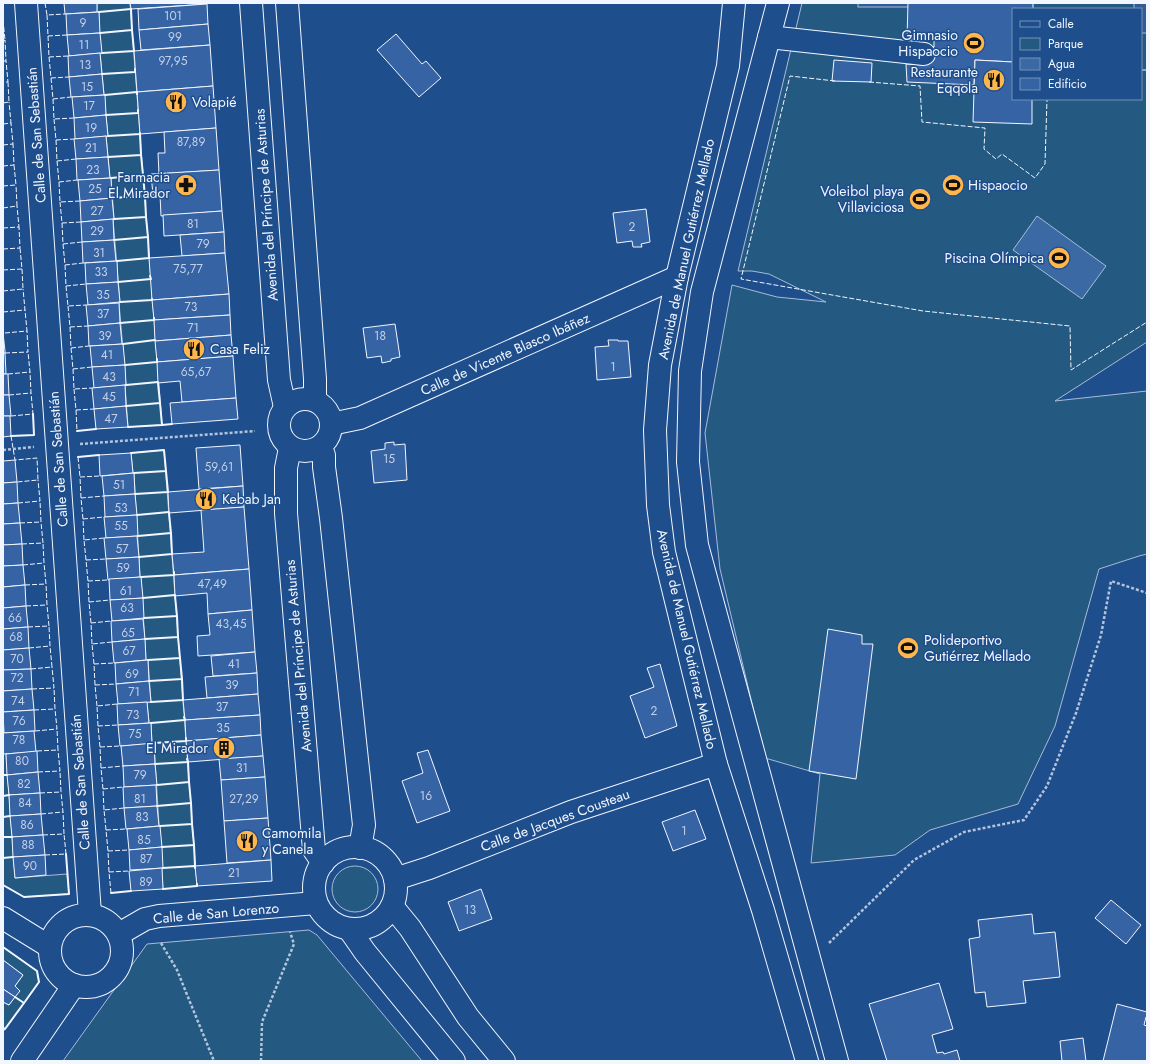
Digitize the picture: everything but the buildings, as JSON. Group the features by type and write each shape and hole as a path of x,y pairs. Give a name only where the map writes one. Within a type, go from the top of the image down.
{"street":[{"name":"Calle de San Sebastián","path":"26,3 90,914"},
{"name":"Avenida del Príncipe de Asturias","path":"251,3 280,380 285,407"},
{"path":"287,3 315,379 314,400"},
{"name":"Avenida de Manuel Gutiérrez Mellado","path":"734,3 728,66 677,277 660,365 655,430 658,505 664,552 716,764 763,910 807,1061"},
{"name":"Avenida de Manuel Gutiérrez Mellado","path":"778,3 702,292 690,370 688,462 697,545 838,1061"},
{"path":"769,37 924,54"},
{"path":"728,66 759,75"},
{"name":"Calle de Vicente Blasco Ibáñez","path":"332,424 360,418 677,277"},
{"path":"304,398 314,400 326,409 330,418 332,424 328,438 320,447 306,452 290,448 281,438 278,425 279,415 285,407 293,401 304,398"},
{"path":"320,447 324,455 324,467 331,518 364,825 360,848"},
{"name":"Avenida del Príncipe de Asturias","path":"290,448 286,468 286,520 314,850 323,863"},
{"name":"Calle de Jacques Cousteau","path":"395,879 429,868 572,812 716,764"},
{"path":"346,848 360,848 372,851 383,858 390,867 395,879 396,893 392,906 385,917 374,925 362,929 349,929 339,926 329,920 322,912 316,903 314,889 316,875 323,863 333,853 346,848"},
{"name":"Calle de San Lorenzo","path":"119,934 145,919 158,916 316,903"},
{"path":"392,906 410,928 468,1017 504,1061"},
{"path":"90,914 101,917 112,924 119,934 123,946 122,958 118,970 110,979 99,985 86,987 74,985 64,979 56,970 51,959 50,947 56,931 68,919 78,915 90,914"},
{"path":"3,918 50,947"},
{"path":"349,929 365,952 454,1061"},
{"path":"22,1061 74,985"}],"path":[{"path":"77,445 255,431"},
{"path":"3,450 41,447"},
{"path":"824,938 827,946 914,860 964,832 1024,820 1046,786 1076,713 1101,635 1111,581 1147,592"},
{"path":"261,1061 262,1022 294,944 290,932"},
{"path":"161,943 177,970 214,1061"}],"green space":[{"path":"97,3 130,3 162,425 128,427 111,178 106,136 108,136 100,53 99,12 97,12"},
{"name":"Polideportivo Gutiérrez Mellado","path":"802,3 1147,3 1147,342 1055,401 1147,391 1147,554 1099,569 1055,726 1018,804 930,830 895,855 811,863 820,774 765,758 720,569 705,433 732,285 777,297 826,302 769,274 752,271 738,271"},
{"path":"164,450 197,886 163,889 154,744 152,744 151,723 149,723 147,702 151,702 148,661 146,660 134,474 131,453"},
{"path":"3,748 6,754 15,878 67,874 69,894 24,897 3,885"},
{"path":"355,866 368,870 374,876 378,889 374,902 368,908 355,912 342,908 336,902 332,889 336,876 342,870"},
{"path":"309,930 317,935 422,1061 63,1061 147,944"},
{"path":"3,947 37,971 39,982 3,1032 3,1002 9,1005 19,991 15,986 23,975 3,960"}],"shaded area":[{"path":"858,3 909,3 909,7 858,7"},
{"path":"1134,3 1147,3 1147,33 1142,33 1142,8 1134,8"}],"water":[{"name":"Piscina Olímpica","path":"1037,216 1106,266 1082,299 1013,250"}],"fence":[{"path":"45,3 47,15 65,14"},
{"path":"3,14 3,20"},
{"path":"47,15 48,36 67,35"},
{"path":"3,20 5,40"},
{"path":"48,36 49,57 68,56"},
{"path":"3,41 5,40 6,61"},
{"path":"49,57 51,78 69,77"},
{"path":"3,61 6,61 8,82 3,82"},
{"path":"1142,70 1147,70"},
{"path":"835,81 790,76 741,279 923,311 1070,326 1071,370 1147,322"},
{"path":"51,78 53,99 71,97"},
{"path":"3,103 9,102 8,82"},
{"path":"869,82 920,86 922,122 985,128 984,149 996,159 1002,154 1035,178 1045,164 1047,100"},
{"path":"53,99 54,119 74,118"},
{"path":"3,124 11,123 9,102"},
{"path":"54,119 56,140 74,139"},
{"path":"3,145 13,144 11,123"},
{"path":"56,140 57,161 76,159"},
{"path":"3,166 14,165 13,144"},
{"path":"57,161 59,182 77,180"},
{"path":"3,186 16,185 14,165"},
{"path":"59,182 60,202 80,201"},
{"path":"3,208 17,206 16,185"},
{"path":"60,202 62,223 81,222"},
{"path":"3,228 19,227 17,206"},
{"path":"62,223 63,244 82,242"},
{"path":"3,249 20,248 19,227"},
{"path":"63,244 65,265 83,263"},
{"path":"3,270 22,269 20,248"},
{"path":"65,265 66,286 86,284"},
{"path":"3,291 23,289 22,269"},
{"path":"66,286 68,306 86,305"},
{"path":"3,312 25,310 23,289"},
{"path":"68,306 70,327 88,326"},
{"path":"5,333 27,331 25,310"},
{"path":"70,327 71,348 89,346"},
{"path":"5,353 28,352 27,331"},
{"path":"71,348 73,369 92,367"},
{"path":"8,374 30,372 28,352"},
{"path":"73,369 74,389 92,388"},
{"path":"9,395 31,393 30,372"},
{"path":"74,389 76,410 94,409"},
{"path":"11,416 33,414 31,393"},
{"path":"76,410 77,431"},
{"path":"11,436 15,460 37,458 38,480 17,482"},
{"path":"78,457 80,477"},
{"path":"81,498 80,477 100,476"},
{"path":"18,503 40,501 38,480"},
{"path":"83,519 81,498 104,496"},
{"path":"20,523 41,522 40,501"},
{"path":"84,540 83,519 104,517"},
{"path":"22,544 43,543 41,522"},
{"path":"86,560 84,540 104,538"},
{"path":"23,565 44,563 43,543"},
{"path":"88,581 86,560 106,559"},
{"path":"25,585 46,584 44,563"},
{"path":"89,602 88,581 108,580"},
{"path":"26,606 47,605 46,584"},
{"path":"91,623 89,602 110,600"},
{"path":"28,627 49,626 47,605"},
{"path":"92,644 91,623 111,621"},
{"path":"29,648 50,646 49,626"},
{"path":"94,664 92,644 112,642"},
{"path":"31,669 52,667 50,646"},
{"path":"95,685 94,664 114,663"},
{"path":"32,689 54,688 52,667"},
{"path":"97,706 95,685 116,684"},
{"path":"34,710 55,709 54,688"},
{"path":"98,726 97,706 117,704"},
{"path":"35,731 57,729 55,709"},
{"path":"100,747 98,726 118,725"},
{"path":"37,751 58,750 57,729"},
{"path":"101,768 100,747 120,746"},
{"path":"38,772 60,771 58,750"},
{"path":"103,789 101,768 123,766"},
{"path":"40,793 61,792 60,771"},
{"path":"104,810 103,789 123,787"},
{"path":"41,814 63,812 61,792"},
{"path":"106,830 104,810 124,808"},
{"path":"43,835 64,834 63,812"},
{"path":"108,851 106,830 126,829"},
{"path":"45,855 66,854 64,834"},
{"path":"109,872 108,851 129,850"},
{"path":"111,893 109,872 129,871"}],"wall":[{"path":"99,12 131,9"},
{"path":"100,33 132,30 131,9"},
{"path":"102,53 134,51 132,30"},
{"path":"102,74 135,72 135,69"},
{"path":"105,95 137,92 137,94"},
{"path":"106,115 138,113 138,110"},
{"path":"108,136 140,133"},
{"path":"108,157 141,155 140,134"},
{"path":"111,178 143,175 141,155"},
{"path":"112,198 145,196 143,175"},
{"path":"114,219 146,217 145,196"},
{"path":"114,240 148,237 146,217"},
{"path":"117,261 149,258 148,237"},
{"path":"118,282 151,279 150,276"},
{"path":"120,302 152,299"},
{"path":"120,323 154,320 154,318"},
{"path":"123,344 155,340"},
{"path":"125,365 157,362 157,359"},
{"path":"126,385 158,382"},
{"path":"126,406 160,403 158,383"},
{"path":"128,427 162,425 160,403"},
{"path":"11,436 34,435 33,414"},
{"path":"162,425 172,424"},
{"path":"77,431 96,429"},
{"path":"131,453 164,450 166,471 134,473"},
{"path":"78,457 99,455"},
{"path":"135,494 168,492 166,471"},
{"path":"137,515 169,512"},
{"path":"138,536 171,533 169,513"},
{"path":"139,557 172,554 171,533"},
{"path":"141,577 174,575 174,572"},
{"path":"143,598 175,595"},
{"path":"144,618 177,616 175,596"},
{"path":"145,639 178,637 177,616"},
{"path":"148,660 180,658 178,637"},
{"path":"149,681 182,679 180,658"},
{"path":"151,702 183,700 182,679"},
{"path":"151,723 185,720 184,717"},
{"path":"154,743 186,741 186,738"},
{"path":"155,764 188,762 187,759"},
{"path":"157,785 189,782 188,762"},
{"path":"157,806 191,803 189,782"},
{"path":"3,796 9,795"},
{"path":"160,826 192,824 191,803"},
{"path":"3,817 10,816"},
{"path":"162,847 194,845 192,824"},
{"path":"3,837 12,837"},
{"path":"194,845 195,866"},
{"path":"3,885 24,897 69,894 66,854"},
{"path":"3,858 13,857"},
{"path":"163,868 195,866 195,868"},
{"path":"163,889 197,886 197,884"},
{"path":"111,893 131,891"},
{"path":"3,947 37,971 39,982 24,1003 15,997"},
{"path":"3,1028 5,1029 24,1003"}],"place":[{"name":"Gimnasio Hispaocio","path":"974,43"},
{"name":"Restaurante Eqqola","path":"994,80"},
{"name":"Volapié","path":"176,102"},
{"name":"Farmacia El Mirador","path":"186,185"},
{"name":"Hispaocio","path":"953,185"},
{"name":"Voleibol playa Villaviciosa","path":"920,199"},
{"name":"Piscina Olímpica","path":"1059,258"},
{"name":"Casa Feliz","path":"194,349"},
{"name":"Kebab Jan","path":"206,499"},
{"name":"Polideportivo Gutiérrez Mellado","path":"908,648"},
{"name":"El Mirador","path":"224,748"},
{"name":"Camomila y Canela","path":"247,841"}]}
